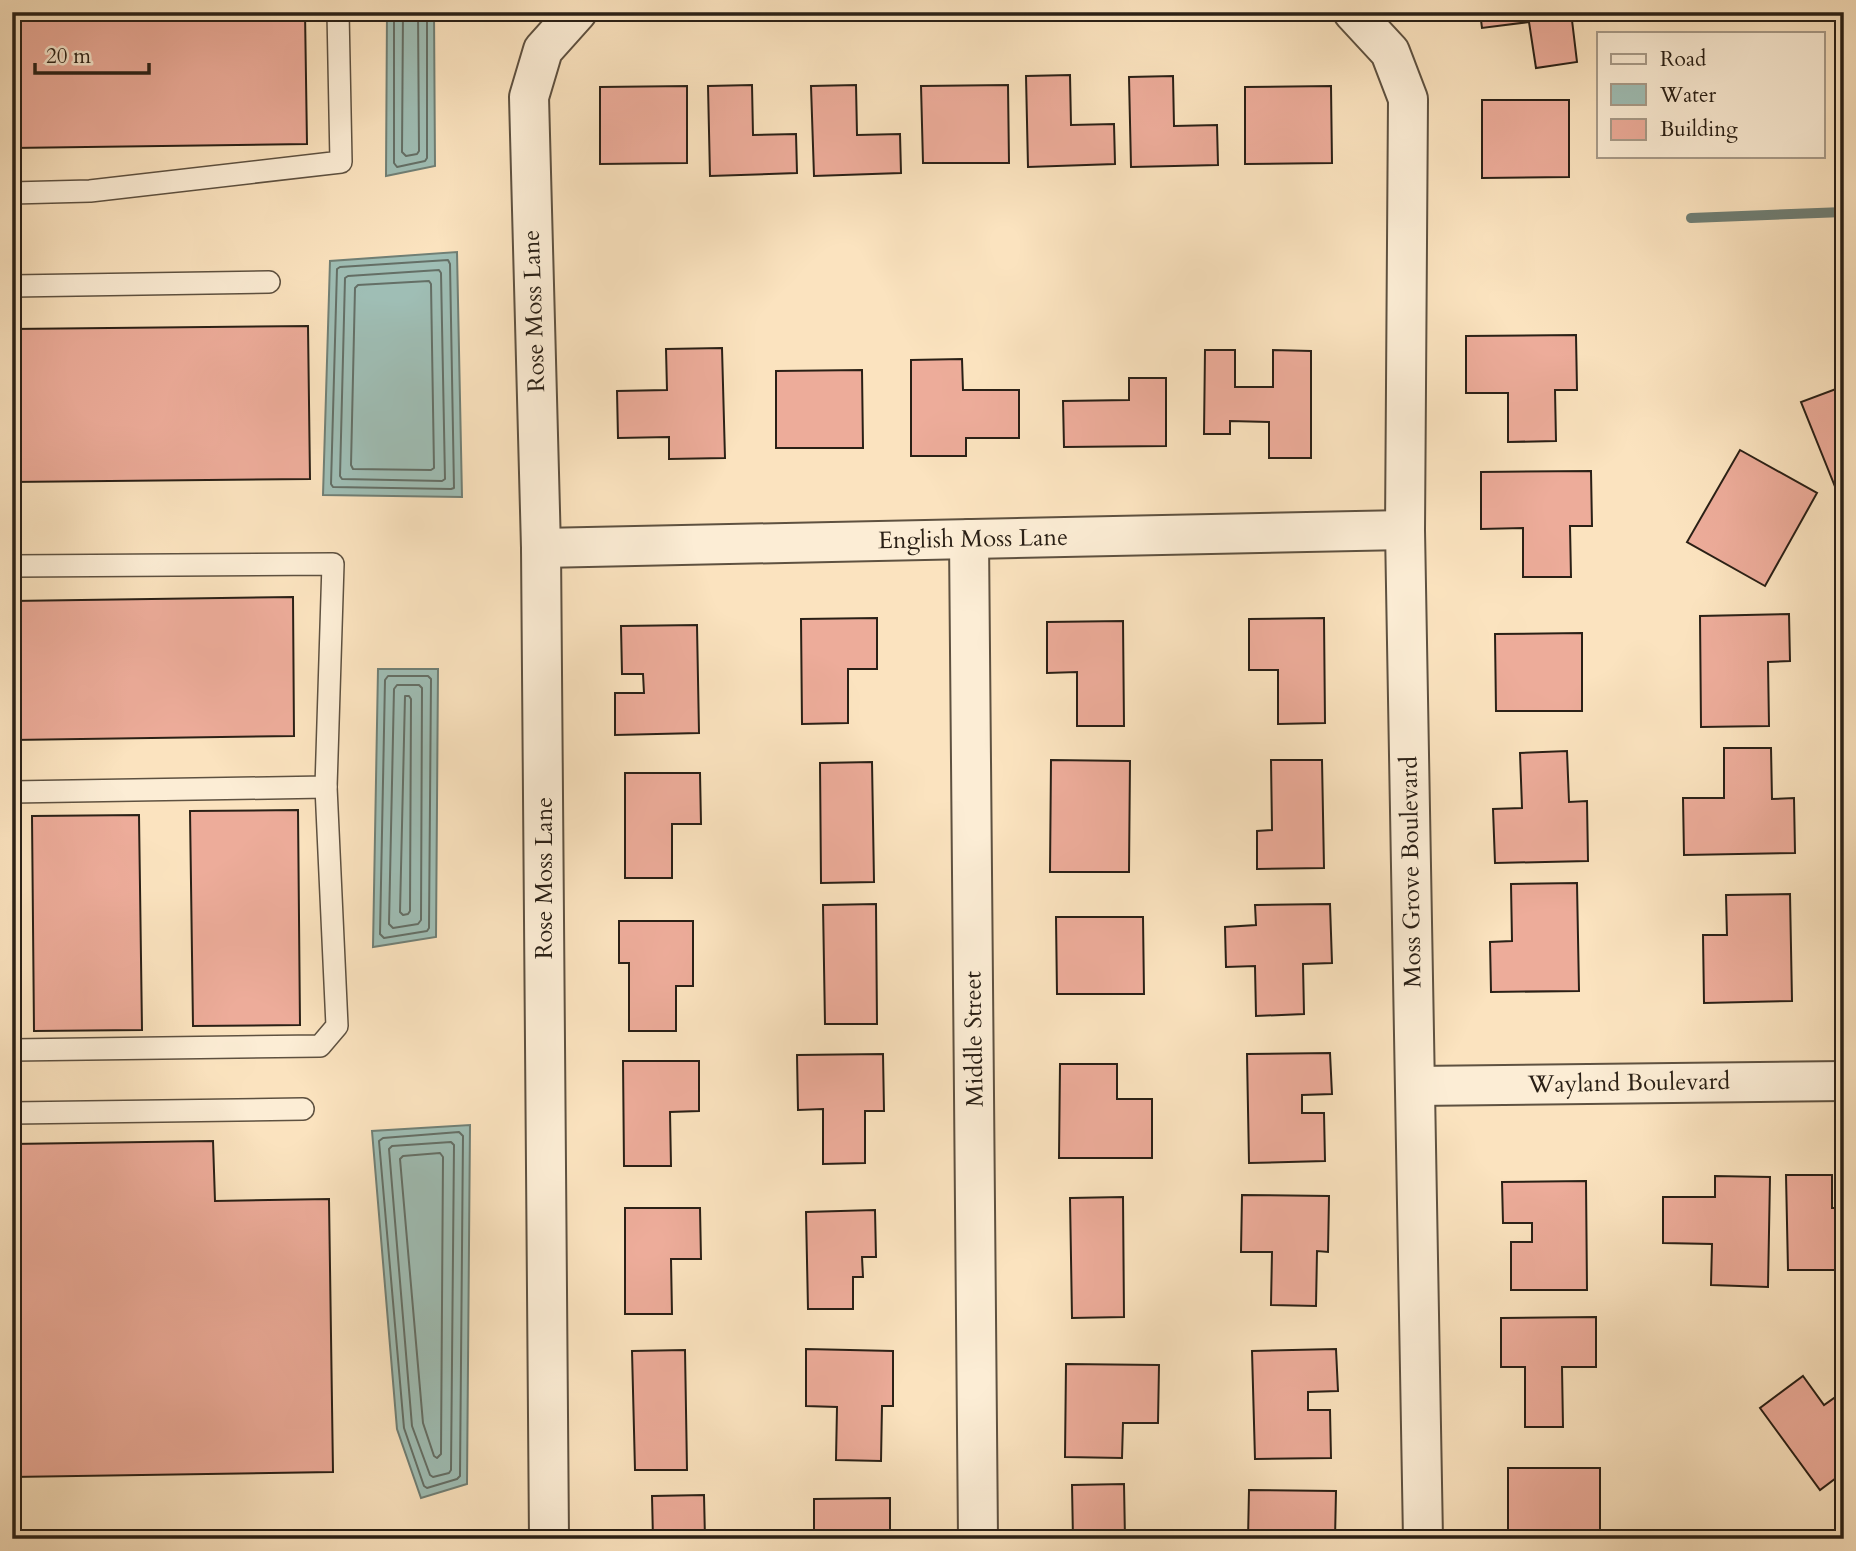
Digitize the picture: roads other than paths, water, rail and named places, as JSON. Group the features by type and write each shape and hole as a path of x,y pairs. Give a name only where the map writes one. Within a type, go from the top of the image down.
{"street":[{"name":"Rose Moss Lane","path":"549,1539 541,548 529,97 543,50 577,12"},
{"name":"Moss Grove Boulevard","path":"1353,12 1390,52 1408,99 1405,530 1423,1539"},
{"name":"English Moss Lane","path":"541,548 1405,530"},
{"name":"Middle Street","path":"969,539 978,1539"},
{"name":"Wayland Boulevard","path":"1415,1086 1844,1080"}],"lane":[{"path":"12,193 90,191 341,162 338,12"},
{"path":"12,286 269,282"},
{"path":"12,566 333,564 326,787 337,1026 320,1046 12,1050"},
{"path":"12,792 326,787"},
{"path":"12,1112 303,1109"}],"water":[{"path":"387,12 434,12 435,166 386,176"},
{"path":"457,252 462,497 323,495 330,261"},
{"path":"378,669 438,669 436,937 373,947"},
{"path":"470,1125 467,1484 421,1498 397,1429 372,1131"}],"waterway":[{"path":"1691,218 1844,212"}]}
